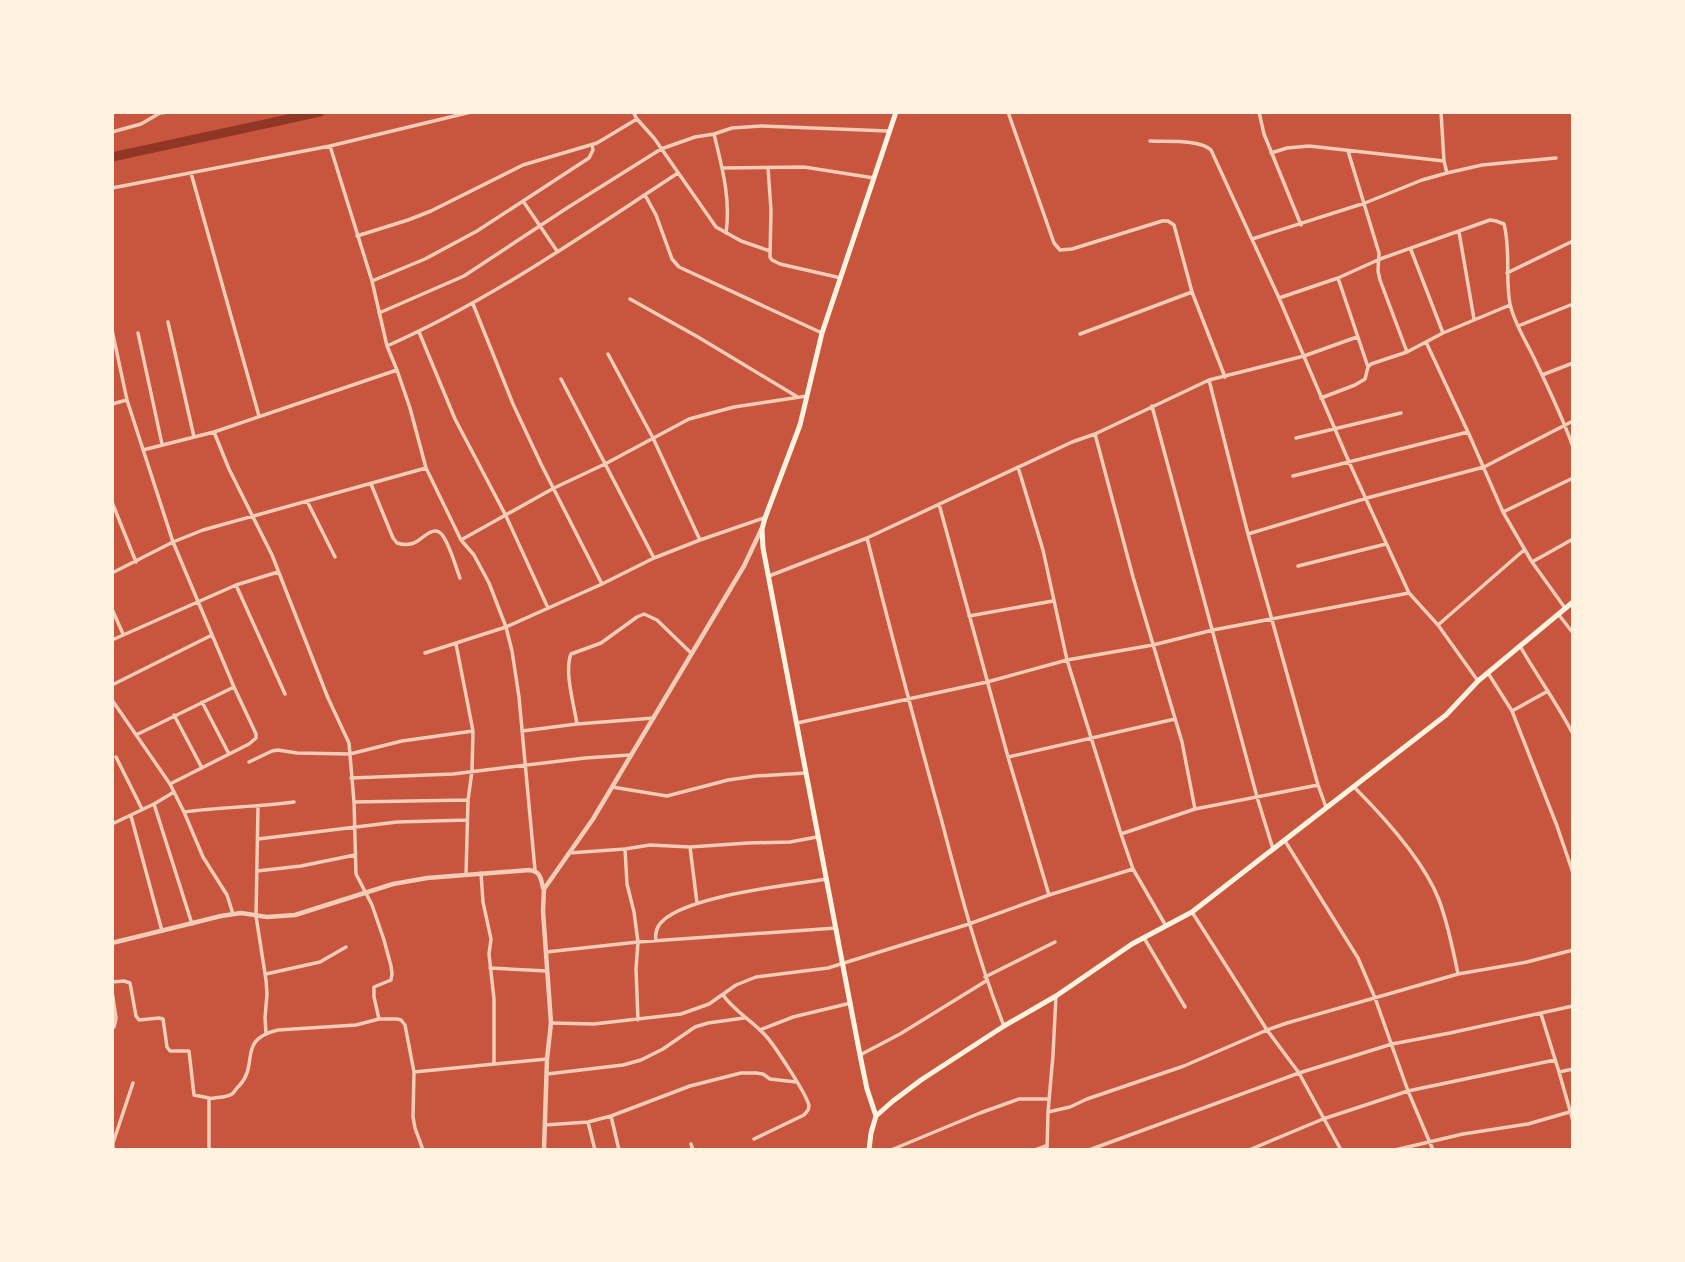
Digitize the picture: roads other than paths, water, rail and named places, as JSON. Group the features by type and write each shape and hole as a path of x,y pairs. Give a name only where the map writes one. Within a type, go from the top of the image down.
{"main road":[{"path":"876,1116 860,1055 763,548 762,529 800,425 822,333 896,112"},
{"path":"869,1150 876,1116 893,1101 1004,1026 1056,996 1097,966 1192,912 1447,715 1478,681 1573,601"}],"street":[{"path":"112,132 169,112"},
{"path":"112,188 330,146 471,112"},
{"path":"633,112 716,227 741,241 770,251"},
{"path":"1008,112 1056,247 1060,250 1072,249 1162,220 1174,225 1192,292 1224,377"},
{"path":"1259,112 1271,153 1301,225"},
{"path":"1441,112 1447,173"},
{"path":"358,236 431,211 523,165 592,145 637,119"},
{"path":"379,313 464,276 661,149 695,136 732,128 761,126 891,131"},
{"path":"714,134 723,168 729,210 726,233"},
{"path":"1150,141 1199,143 1208,147 1279,298 1385,544 1409,593 1438,625 1478,681"},
{"path":"372,281 425,259 477,231 589,158 592,145"},
{"path":"330,146 372,281 387,346 410,408 426,468 461,540 474,555 489,583 506,627 512,652 522,731 535,870"},
{"path":"1271,153 1309,146 1444,161"},
{"path":"1348,151 1379,253 1380,280 1407,352"},
{"path":"1252,239 1301,225 1447,173 1482,165 1556,159"},
{"path":"768,167 770,257 775,262 841,278"},
{"path":"723,168 804,167 874,178"},
{"path":"191,173 259,416"},
{"path":"387,346 473,303 558,252 678,173"},
{"path":"645,195 656,215 672,259 679,267 822,333"},
{"path":"523,201 558,252"},
{"path":"1279,298 1490,220 1504,224 1510,305 1566,425 1573,447"},
{"path":"1459,232 1474,320"},
{"path":"1507,273 1573,242"},
{"path":"1410,249 1443,333"},
{"path":"1321,398 1355,386 1365,379 1368,367 1338,278"},
{"path":"1080,334 1192,292"},
{"path":"629,299 797,397"},
{"path":"473,303 513,404 602,584"},
{"path":"1518,326 1573,304"},
{"path":"1368,367 1510,305"},
{"path":"168,321 194,437"},
{"path":"112,330 127,400 173,542 257,738 170,784"},
{"path":"138,332 162,444"},
{"path":"419,332 455,419 506,516 548,608"},
{"path":"769,576 867,538 1209,380 1304,356 1357,337"},
{"path":"1426,342 1503,512 1524,550 1565,608"},
{"path":"608,354 653,438 700,540"},
{"path":"1542,375 1573,363"},
{"path":"143,450 214,432 397,370"},
{"path":"561,379 654,558"},
{"path":"1209,380 1248,534 1326,809"},
{"path":"461,540 554,488 606,464 690,419 712,412 807,396"},
{"path":"112,404 127,400"},
{"path":"1152,406 1273,849"},
{"path":"1296,438 1401,413"},
{"path":"1248,534 1367,498 1484,467 1573,421"},
{"path":"214,432 272,555 328,698 349,743 356,874 367,894 393,974 391,980 374,987 379,1019"},
{"path":"1293,476 1468,432"},
{"path":"1095,434 1182,742 1195,809"},
{"path":"1018,467 1044,550 1067,660 1121,834 1133,869 1166,926"},
{"path":"112,573 173,542 204,530 426,468"},
{"path":"1503,512 1573,478"},
{"path":"371,484 397,543 414,543 430,531 438,531 446,541 460,578"},
{"path":"307,501 335,557"},
{"path":"112,502 136,562"},
{"path":"939,504 1049,895"},
{"path":"425,653 506,627 654,558 765,518"},
{"path":"544,889 593,819 744,566 762,529"},
{"path":"867,538 908,700 970,924 986,979 1004,1026"},
{"path":"1532,562 1573,539"},
{"path":"1298,566 1385,544"},
{"path":"1438,625 1524,550"},
{"path":"112,640 236,585 278,572"},
{"path":"236,585 285,694"},
{"path":"797,723 987,682 1067,660 1409,593"},
{"path":"969,616 1054,601"},
{"path":"112,609 123,634"},
{"path":"577,724 568,671 571,654 601,643 644,614 657,620 691,653"},
{"path":"1559,615 1573,633"},
{"path":"112,685 212,635"},
{"path":"456,644 474,731 468,800 466,874"},
{"path":"1520,646 1561,710 1573,734"},
{"path":"1488,673 1512,711 1573,873"},
{"path":"136,735 234,687"},
{"path":"1512,711 1548,691"},
{"path":"112,700 170,784 203,857 227,895 233,915"},
{"path":"202,702 229,754"},
{"path":"174,715 202,768"},
{"path":"522,731 654,718"},
{"path":"1008,757 1175,719"},
{"path":"249,762 278,750 351,754 402,741 474,731"},
{"path":"351,778 453,774 630,755"},
{"path":"116,757 142,809"},
{"path":"612,787 667,796 728,780 806,773"},
{"path":"1121,834 1195,809 1318,785"},
{"path":"1354,787 1383,816 1434,889 1447,923 1458,975"},
{"path":"112,824 174,792"},
{"path":"354,802 468,800"},
{"path":"184,813 209,808 258,807 294,802"},
{"path":"154,804 192,924"},
{"path":"258,807 256,916 267,994 266,1033"},
{"path":"131,816 162,931"},
{"path":"258,839 406,821 467,820"},
{"path":"569,853 650,845 690,847 790,842 818,836"},
{"path":"1285,841 1357,958 1433,1150"},
{"path":"690,847 697,903"},
{"path":"625,849 627,884 638,942 638,1020"},
{"path":"256,871 301,866 355,855"},
{"path":"551,1023 594,1024 681,1014 696,1010 736,985 756,977 843,964 1133,869"},
{"path":"112,943 241,913 256,916 295,915 393,884 427,878 535,870 540,874 544,889 542,911 551,1023 544,1150"},
{"path":"481,873 483,902 491,939 489,954 494,999 494,1063"},
{"path":"656,941 655,936 665,919 697,903 827,879"},
{"path":"1192,912 1267,1030 1299,1073 1341,1150"},
{"path":"546,953 638,942 836,928"},
{"path":"1144,938 1185,1007"},
{"path":"860,1055 900,1034 986,979 1055,942"},
{"path":"265,974 320,962 346,947"},
{"path":"1048,1112 1070,1108 1184,1066 1267,1030 1458,975 1573,950"},
{"path":"490,968 547,971"},
{"path":"112,982 130,983 139,1020 163,1019 170,1051 190,1051 194,1095 209,1099 231,1095 245,1081 254,1042 266,1033 296,1028 356,1025 379,1019 401,1020 405,1025 414,1072 415,1128 423,1150"},
{"path":"112,991 117,1021 112,1028"},
{"path":"723,995 729,1004 768,1038 809,1106 804,1115 754,1139"},
{"path":"1035,1150 1046,1148 1056,996"},
{"path":"760,1030 793,1017 851,1003"},
{"path":"1089,1150 1299,1073 1392,1044 1573,1006"},
{"path":"1541,1014 1573,1121"},
{"path":"547,1074 634,1062 663,1049 695,1027 744,1018"},
{"path":"414,1072 548,1059"},
{"path":"1249,1150 1323,1119 1408,1091 1555,1060"},
{"path":"1559,1072 1573,1069"},
{"path":"545,1125 588,1122 611,1116 690,1086 741,1073 763,1074 779,1082 796,1082"},
{"path":"113,1150 133,1083"},
{"path":"891,1150 1019,1099 1049,1098"},
{"path":"209,1099 209,1150"},
{"path":"1395,1150 1463,1134 1528,1124 1572,1111"},
{"path":"611,1116 619,1150"},
{"path":"588,1122 595,1150"},
{"path":"691,1144 693,1150"}],"waterway":[{"path":"112,157 320,112"}]}
